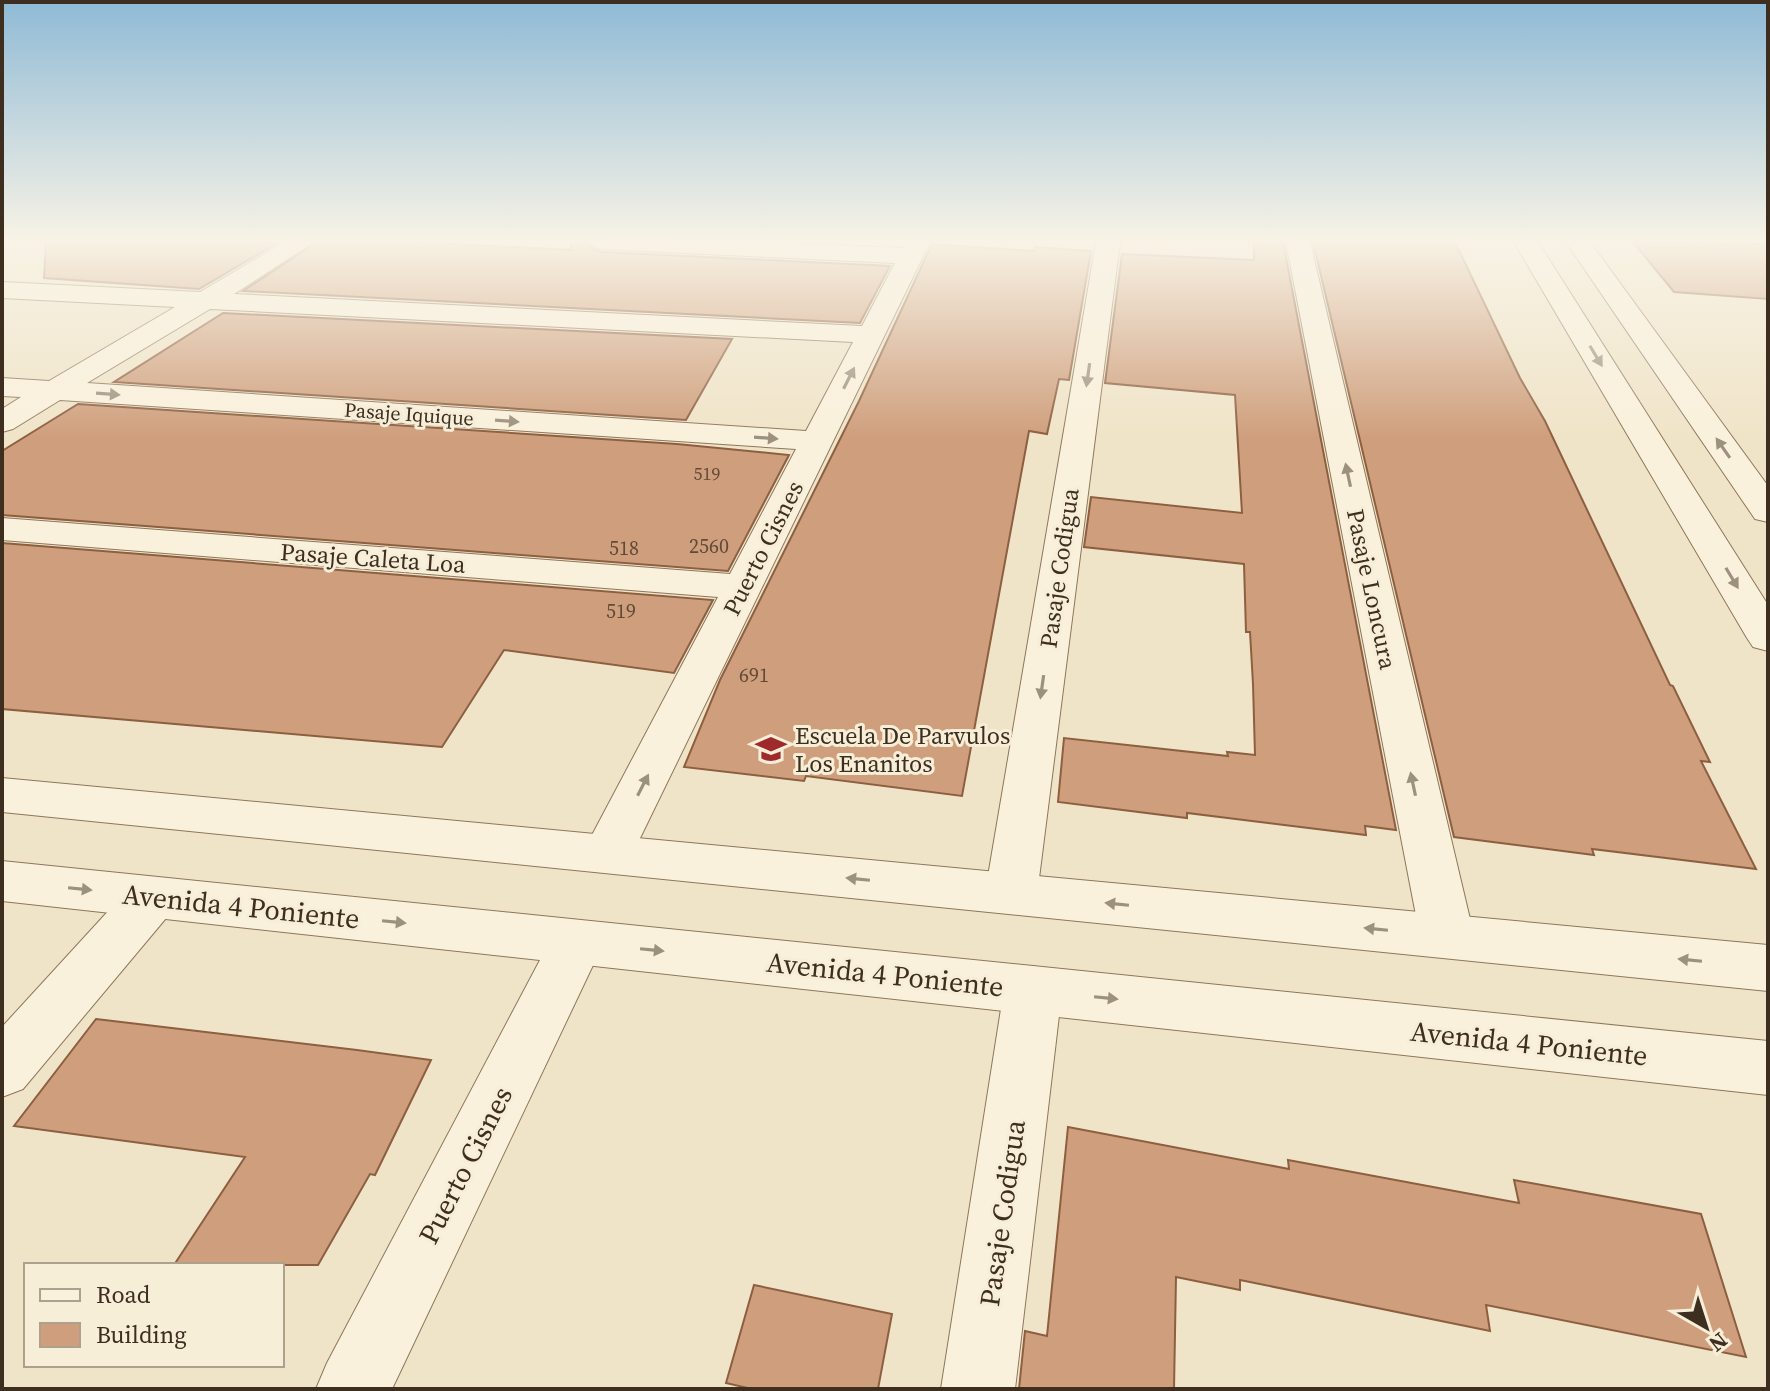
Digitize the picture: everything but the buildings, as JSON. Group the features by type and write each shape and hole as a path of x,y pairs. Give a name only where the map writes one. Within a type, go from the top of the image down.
{"street":[{"path":"2,422 192,307"},
{"path":"336,307 871,335"},
{"name":"Puerto Cisnes","path":"608,854 885,307"},
{"name":"Pasaje Codigua","path":"1011,894 1098,307"},
{"name":"Pasaje Loncura","path":"1312,307 1447,936"},
{"path":"1566,307 1768,638"},
{"path":"1624,307 1768,511"},
{"name":"Pasaje Iquique","path":"2,387 816,441"},
{"name":"Pasaje Caleta Loa","path":"2,529 743,587"},
{"path":"2,795 1768,968"},
{"name":"Avenida 4 Poniente","path":"2,881 1768,1068"},
{"path":"2,1070 153,897"},
{"name":"Puerto Cisnes","path":"353,1389 577,942"},
{"name":"Pasaje Codigua","path":"978,1389 1033,990"}],"place":[{"name":"Escuela De Parvulos Los Enanitos","path":"771,749"}]}
